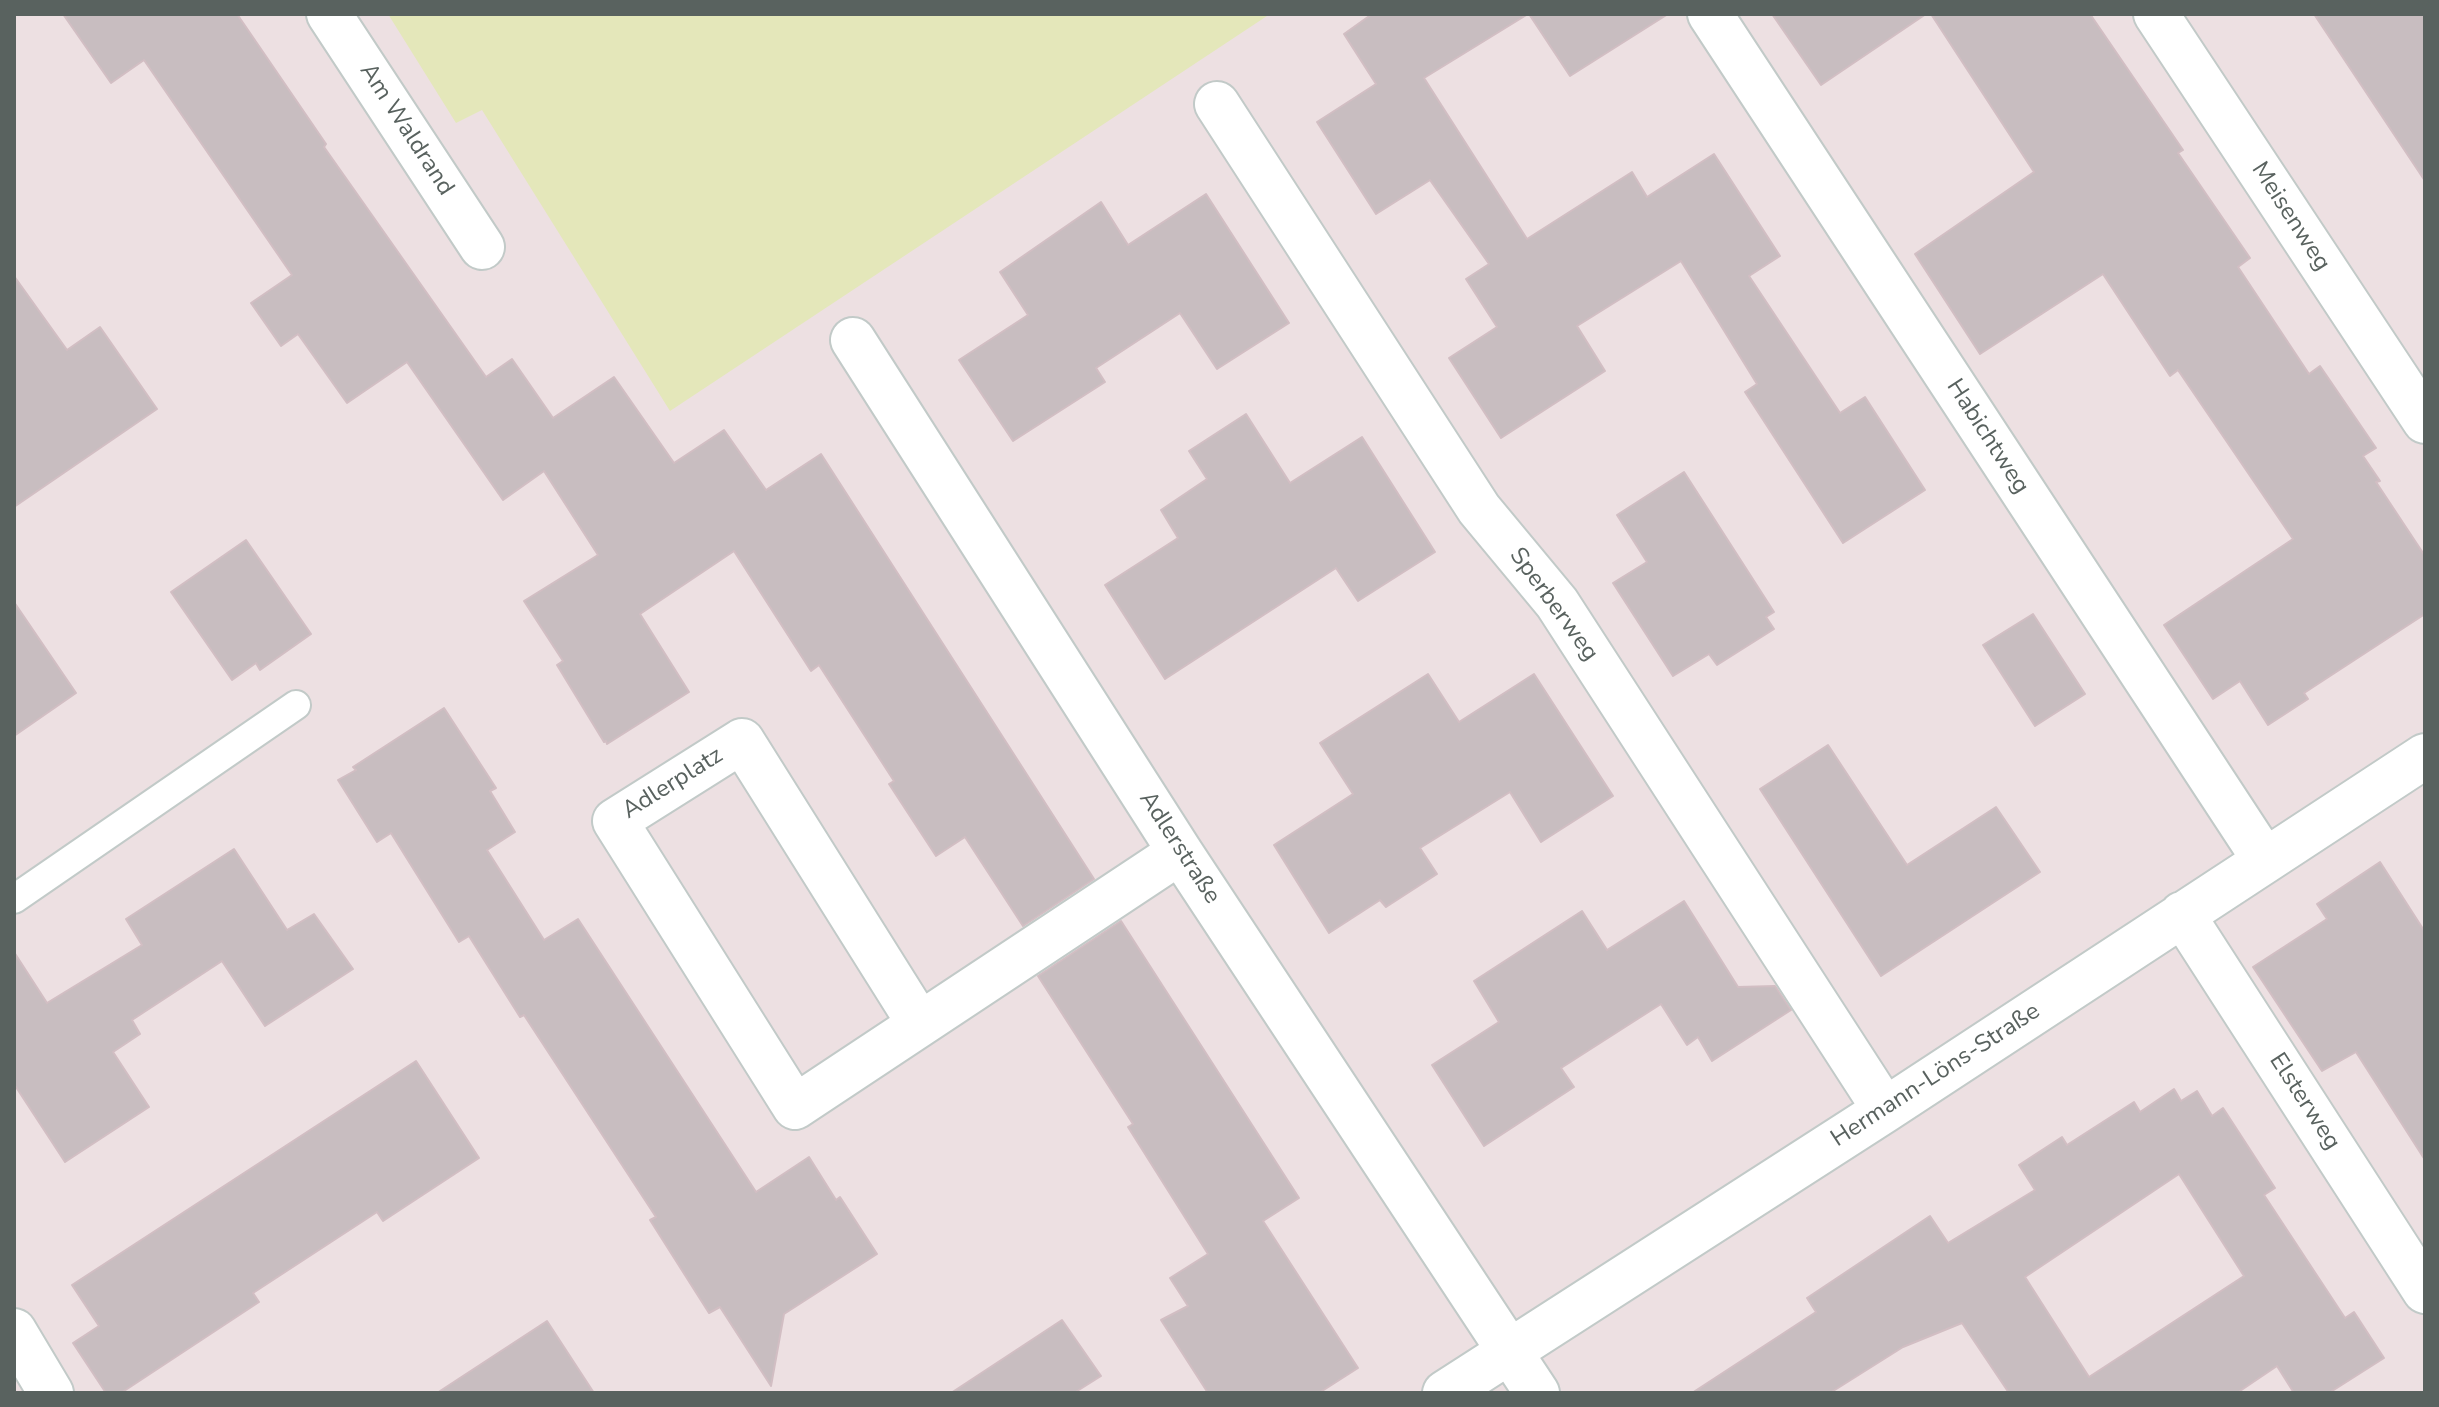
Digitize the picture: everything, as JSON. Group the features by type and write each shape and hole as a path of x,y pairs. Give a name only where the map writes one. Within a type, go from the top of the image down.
{"street":[{"name":"Am Waldrand","path":"329,14 482,247"},
{"name":"Habichtweg","path":"1710,14 2264,859"},
{"name":"Meisenweg","path":"2156,14 2425,421"},
{"name":"Sperberweg","path":"1217,104 1479,509 1557,603 1885,1110"},
{"name":"Adlerstraße","path":"853,340 1180,852 1511,1351"},
{"name":"Adlerplatz","path":"919,1023 742,741 615,821 795,1107 1180,852"},
{"name":"Hermann-Löns-Straße","path":"1445,1393 1885,1110 2425,756"},
{"name":"Elsterweg","path":"2182,914 2425,1291"},
{"path":"14,1331 51,1393"},
{"path":"1511,1351 1537,1393"}],"lane":[{"path":"14,899 296,705"}],"green space":[{"path":"388,14 1270,14 670,411 482,110 456,123"}],"building":[{"path":"63,14 237,14 326,144 324,147 486,377 512,359 553,418 614,377 674,463 724,430 766,490 821,454 1094,879 1023,926 965,837 936,856 889,784 894,781 819,665 811,671 734,551 640,614 689,692 607,744 604,742 557,665 563,661 524,601 598,555 544,471 503,500 407,362 347,403 298,334 281,346 251,303 292,275 144,60 111,83"},
{"path":"1372,14 1528,14 1424,78 1527,239 1632,172 1647,197 1714,154 1780,256 1749,276 1840,413 1865,397 1925,490 1843,543 1745,392 1757,384 1681,261 1577,326 1605,371 1501,438 1449,358 1497,327 1466,279 1489,264 1430,180 1376,214 1317,122 1376,84 1344,34"},
{"path":"1529,14 1668,14 1570,76"},
{"path":"1772,14 1926,14 1821,85"},
{"path":"1931,14 2090,14 2183,150 2178,153 2250,258 2238,267 2309,374 2320,366 2376,448 2363,456 2380,481 2376,482 2425,556 2425,614 2304,693 2308,699 2268,725 2240,681 2213,699 2164,625 2293,539 2178,370 2170,376 2103,274 1980,354 1915,254 2034,172"},
{"path":"2314,14 2425,14 2425,181"},
{"path":"1206,194 1289,323 1217,369 1180,313 1096,368 1105,382 1013,441 959,360 1028,315 1000,272 1101,202 1128,245"},
{"path":"14,276 67,350 100,327 157,409 14,507"},
{"path":"1246,414 1290,483 1362,437 1435,552 1358,601 1336,568 1165,679 1105,585 1178,538 1161,510 1207,479 1189,451"},
{"path":"1684,472 1774,612 1766,617 1774,629 1717,665 1709,654 1673,676 1613,583 1647,562 1617,515"},
{"path":"246,540 311,634 260,670 256,663 232,680 171,592"},
{"path":"14,602 76,693 14,736"},
{"path":"2033,614 2085,694 2035,726 1983,645"},
{"path":"1428,674 1459,722 1534,674 1613,796 1541,842 1510,792 1420,848 1437,874 1386,907 1380,900 1329,933 1274,845 1353,794 1320,743"},
{"path":"444,708 496,788 490,791 515,832 487,850 544,940 578,919 756,1192 809,1157 836,1200 840,1197 877,1254 784,1314 771,1386 720,1307 709,1313 650,1220 656,1217 524,1015 520,1017 469,936 459,942 391,833 377,842 338,780"},
{"path":"1828,745 1907,865 1996,807 2040,872 1881,976 1760,789"},
{"path":"234,849 287,930 314,914 353,969 265,1026 222,961 132,1020 140,1034 113,1052 149,1107 65,1162 14,1084 14,952 47,1003 142,945 126,919"},
{"path":"2380,862 2425,932 2425,1160 2356,1052 2322,1071 2253,967 2327,919 2317,904"},
{"path":"1684,901 1738,987 1775,986 1791,1010 1712,1061 1698,1037 1687,1045 1661,1004 1561,1068 1574,1087 1484,1146 1432,1065 1499,1022 1474,981 1582,911 1607,950"},
{"path":"1121,921 1299,1198 1263,1221 1358,1368 1319,1393 1208,1393 1161,1320 1188,1306 1170,1278 1208,1254 1128,1127 1133,1124 1038,976"},
{"path":"416,1061 479,1158 383,1221 377,1212 253,1293 259,1302 121,1393 106,1393 73,1343 99,1326 72,1285"},
{"path":"2174,1089 2181,1101 2197,1091 2212,1116 2223,1108 2275,1188 2264,1195 2345,1318 2354,1312 2384,1358 2329,1393 2294,1393 2277,1366 2237,1393 2009,1393 1962,1323 1903,1347 1830,1393 1692,1393 1816,1312 1807,1298 1930,1216 1948,1243 2035,1190 2019,1165 2062,1137 2067,1145 2134,1102 2140,1112","holes":["2179,1174 2244,1276 2089,1377 2025,1277"]},
{"path":"1062,1320 1101,1376 1074,1393 951,1393"},
{"path":"547,1321 594,1393 437,1393"}]}
